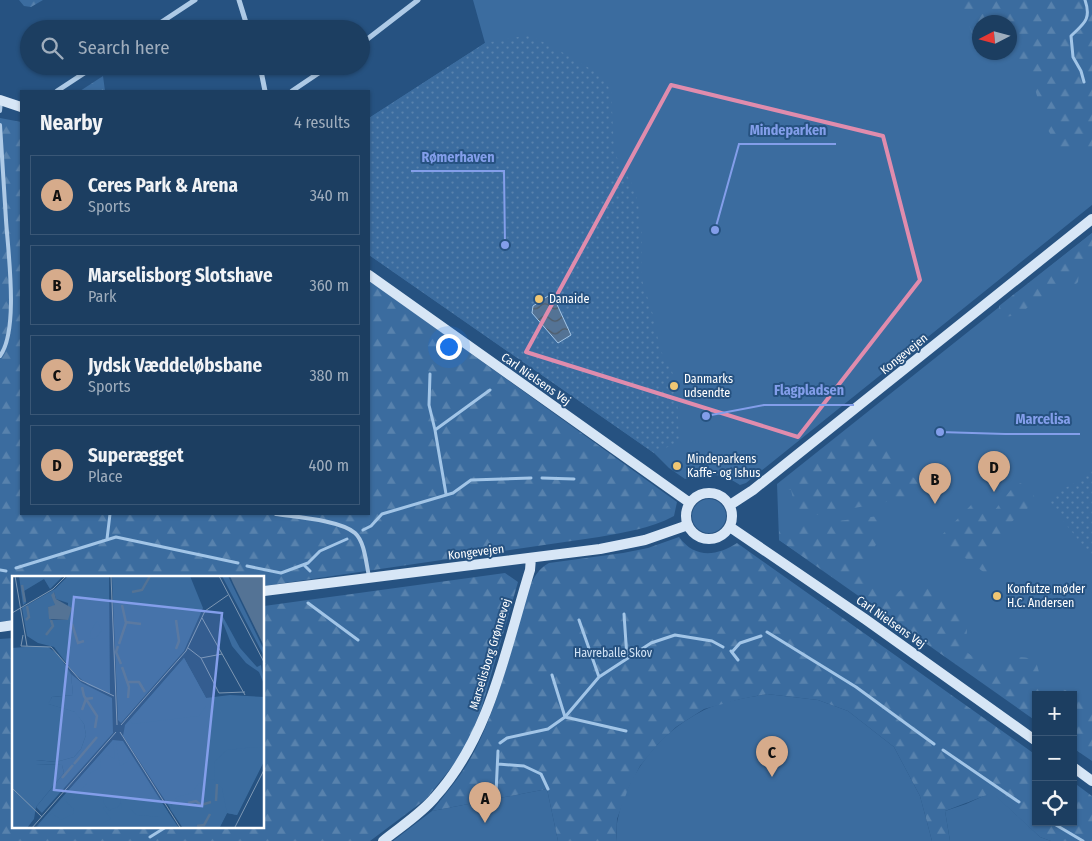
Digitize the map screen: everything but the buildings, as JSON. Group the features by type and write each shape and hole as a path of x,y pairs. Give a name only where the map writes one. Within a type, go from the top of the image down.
{"street":[{"path":"165,20 195,0"},
{"path":"239,0 245,20"},
{"path":"370,37 418,0"},
{"path":"59,90 81,75"},
{"path":"262,75 265,90"},
{"path":"293,90 316,75"},
{"path":"0,104 20,107"},
{"name":"Kongevejen","path":"730,505 753,490 1092,219"},
{"name":"Carl Nielsens Vej","path":"370,276 690,503"},
{"path":"709,492 721,496 730,505 732,519 730,527 721,536 708,539 696,535 688,525 686,514 690,503 701,494 709,492"},
{"name":"Kongevejen","path":"265,591 622,545 645,540 688,525"},
{"name":"Carl Nielsens Vej","path":"730,527 865,619 1032,738"},
{"name":"Marselisborg Grønnevej","path":"383,841 434,799 448,782 474,738 496,684 530,570 531,558"},
{"path":"1077,770 1092,781"}],"lane":[{"path":"0,125 9,248 10,310 7,337 4,350 0,356"},
{"path":"282,515 334,523 356,533 362,546 369,577"}],"highlighted area":[{"path":"671,85 883,136 920,280 798,437 526,352"}],"green space":[{"path":"19,0 43,0 31,7 24,6"},
{"path":"473,0 1092,0 1092,205 746,483 740,485 726,478 713,475 685,479 669,468 654,453 370,256 370,117 485,43"},
{"path":"960,0 1092,0 1092,155 1086,151 1058,147 1045,125 1029,67 1017,58 1017,15 972,15 972,33"},
{"path":"529,35 594,71 601,76 611,91 614,148 617,158 632,184 638,202 642,235 641,277 654,318 660,350 671,368 677,388 679,442 654,453 370,256 370,117 485,43"},
{"path":"103,76 105,90 82,90"},
{"path":"0,118 20,122 20,515 370,515 370,281 677,502 674,516 647,527 628,532 265,586 265,576 12,576 12,620 0,622"},
{"path":"1092,233 1092,760 1077,709 1077,691 1032,691 1032,693 874,604 779,540 777,484"},
{"path":"1092,233 1092,257 1079,271 1076,284 1053,289 1020,313 1012,316 999,314 999,306"},
{"path":"848,434 887,441 894,446 908,474 918,484 917,494 882,503 798,518 791,490 784,489 782,485"},
{"path":"1092,468 1092,557 1049,503 1059,492 1088,474"},
{"path":"1020,483 1029,488 1035,498 1034,503 1002,530 986,574 939,538 973,503 990,512 994,511 1014,486"},
{"path":"709,499 721,504 726,516 721,528 709,533 697,528 692,516 697,504"},
{"path":"879,516 882,518 881,533 859,573 891,599 909,585 926,586 933,589 949,611 960,615 965,620 967,630 965,651 988,667 1018,657 1030,659 1036,662 1042,680 1048,686 1073,691 1032,691 1032,718 779,540 779,528"},
{"name":"Havreballe Skov","path":"679,537 692,549 706,553 722,551 737,543 1032,752 1032,826 1077,826 1077,785 1092,796 1092,841 1051,841 1040,837 992,793 945,811 950,841 932,841 920,796 894,747 848,711 818,700 767,694 704,709 676,727 658,744 640,766 628,789 617,819 616,841 558,841 547,789 432,811 467,765 485,729 506,670 529,588 539,571 549,563 648,548"},
{"path":"505,573 518,582 481,710 467,744 455,763 426,799 370,841 0,841 0,639 12,638 12,828 265,828 265,606"},
{"path":"767,694 818,700 848,711 894,747 920,796 932,841 616,841 618,818 630,785 638,769 661,741 674,729 704,710 727,702"},
{"path":"1077,694 1092,708 1092,761 1077,751"},
{"path":"547,789 558,841 393,841 432,811"},
{"path":"992,792 1040,837 1051,841 950,841 945,811"}],"water":[{"path":"548,296 554,298 571,335 558,343 532,313 533,306"}],"waterway":[{"path":"1084,82 1081,71 1073,57 1071,36 1083,25 1087,17 1085,0"},
{"path":"430,374 429,405 435,430"},
{"path":"446,494 435,430 490,390"},
{"path":"363,530 371,526 382,514 453,493 471,480 531,478"},
{"path":"542,478 574,479"},
{"path":"107,539 110,515"},
{"path":"16,568 116,537 238,563"},
{"path":"247,566 281,573 308,563 320,551 347,539"},
{"path":"304,565 310,571"},
{"path":"0,570 6,571"},
{"path":"308,603 358,640"},
{"path":"624,614 627,658"},
{"path":"579,620 599,677"},
{"path":"767,632 856,687 934,744"},
{"path":"500,743 507,738 548,729 565,717 599,677 651,643 675,635 712,641 723,647"},
{"path":"732,652 740,643 761,636"},
{"path":"731,651 738,660"},
{"path":"552,675 565,717 626,731"},
{"path":"943,750 1019,802"},
{"path":"496,793 498,751"},
{"path":"498,764 524,766 541,774 548,789"},
{"path":"1058,826 1083,841"},
{"path":"150,837 164,828"}],"place":[{"name":"Mindeparken","path":"715,230"},
{"name":"Rømerhaven","path":"505,245"},
{"name":"Danaide","path":"539,299"},
{"name":"Danmarks udsendte","path":"674,386"},
{"name":"Flagpladsen","path":"706,416"},
{"name":"Marcelisa","path":"940,432"},
{"name":"Mindeparkens Kaffe- og Ishus","path":"677,466"},
{"name":"Superægget","path":"994,492"},
{"name":"Marselisborg Slotshave","path":"935,504"},
{"name":"Konfutze møder H.C. Andersen","path":"997,596"},
{"name":"Jydsk Væddeløbsbane","path":"772,777"},
{"name":"Ceres Park & Arena","path":"485,823"}]}
